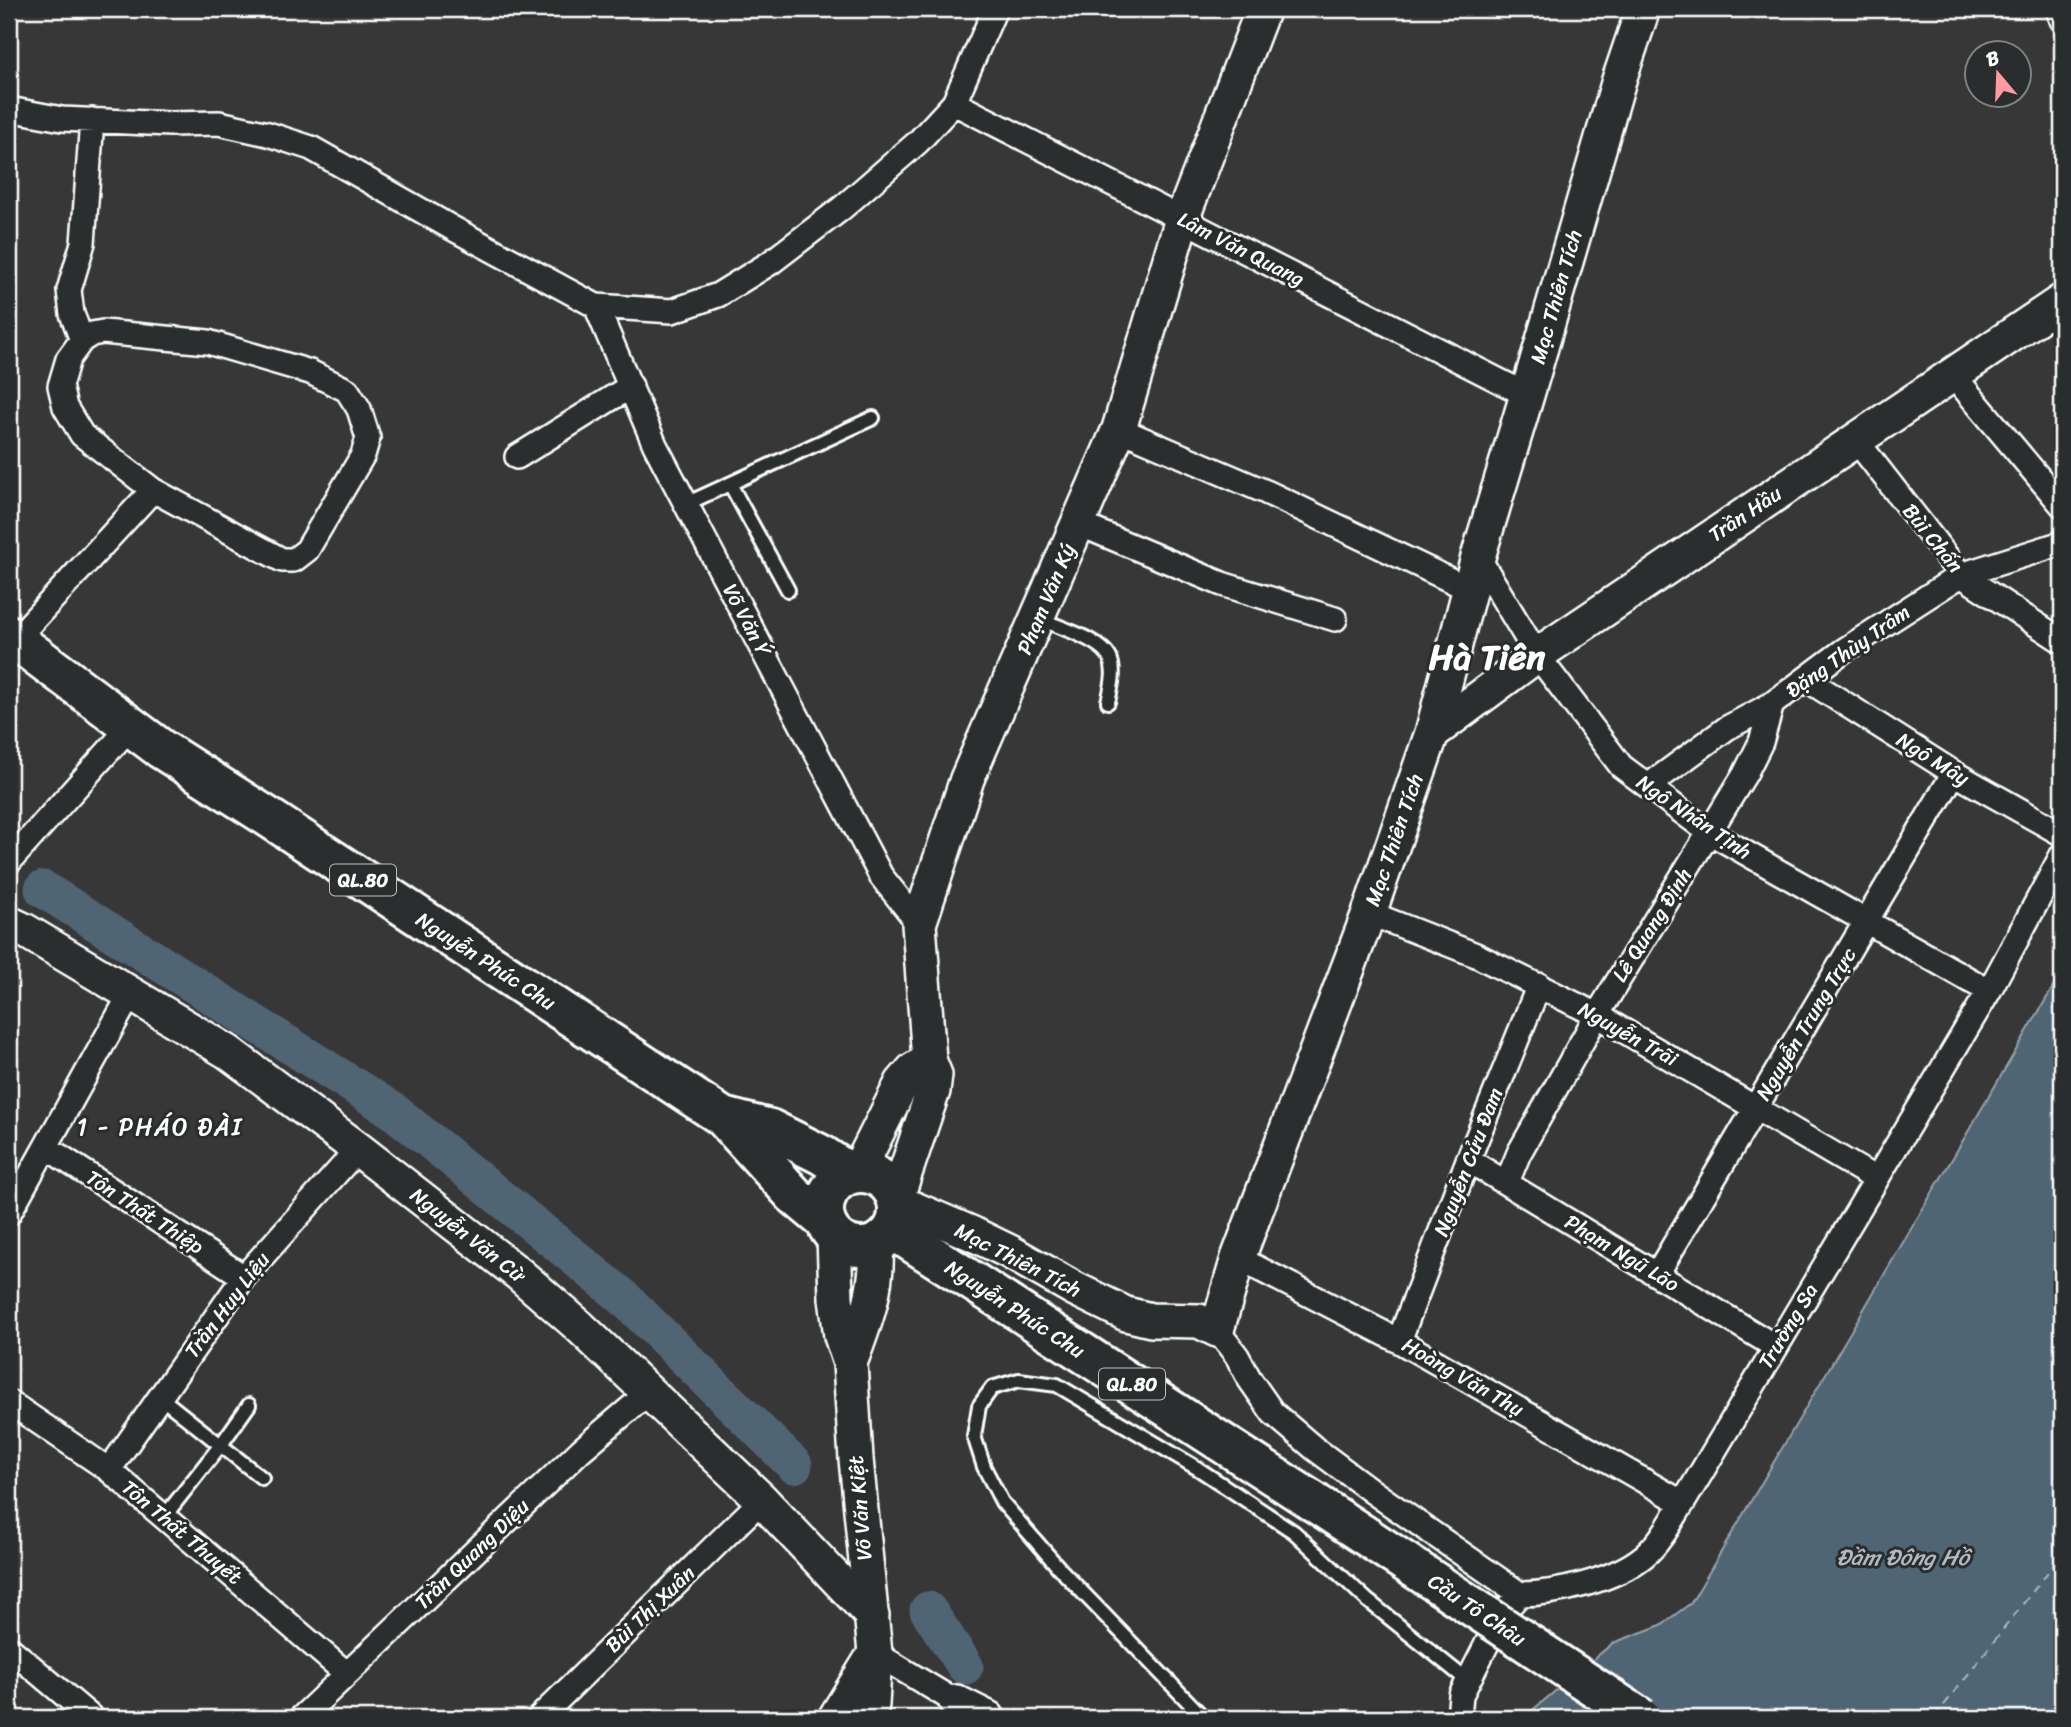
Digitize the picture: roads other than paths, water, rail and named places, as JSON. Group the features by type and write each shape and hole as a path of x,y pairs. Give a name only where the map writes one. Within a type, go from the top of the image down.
{"highway":[{"name":"Nguyễn Phúc Chu","path":"12,637 130,727 723,1117 794,1195 829,1228"},
{"name":"Nguyễn Phúc Chu","path":"723,1117 770,1129 854,1173"},
{"path":"854,1173 870,1173 890,1186 891,1218 856,1247 846,1244 829,1228 824,1211 826,1198 831,1187 840,1179 854,1173"},
{"name":"Nguyễn Phúc Chu","path":"891,1218 1258,1487 1314,1502"},
{"name":"Cầu Tô Châu","path":"1314,1502 1641,1718"}],"street":[{"path":"9,109 62,119 170,124 219,123 268,134 311,148 596,306 672,311 718,295 770,263 842,208 918,142 954,103 995,9"},
{"name":"Phạm Văn Ký","path":"891,1218 933,1091 934,1075 929,1060 919,923 967,779 1119,429 1182,219 1263,9"},
{"name":"Mạc Thiên Tích","path":"891,1218 973,1234 1126,1314 1151,1320 1199,1321 1217,1330 1238,1258 1369,914 1432,733 1478,556 1619,80 1643,9"},
{"path":"2058,9 2062,20"},
{"name":"Lâm Văn Quang","path":"954,103 1527,395"},
{"path":"82,340 72,314 69,289 83,243 92,120"},
{"name":"Võ Văn Ý","path":"596,306 655,445 881,876 919,923"},
{"name":"Trần Hầu","path":"1432,733 1537,655 1953,374 2060,306"},
{"path":"103,331 208,342 310,372 347,390 359,409 368,438 363,455 307,550 294,560 282,560 153,490 82,435 65,407 60,386 68,359 82,340 103,331"},
{"path":"1953,374 2062,505"},
{"path":"517,457 631,386"},
{"path":"1119,429 1266,492 1469,589"},
{"name":"Bùi Chấn","path":"1856,440 1961,575 2062,641"},
{"path":"12,637 153,490"},
{"path":"1079,524 1222,584 1335,619"},
{"name":"Đặng Thùy Trâm","path":"1648,786 1727,728 1772,704 1843,651 1961,575 2062,543"},
{"name":"Ngô Nhân Tịnh","path":"1478,556 1537,655 1621,766 1709,832 1989,991"},
{"name":"Ngô Mây","path":"1806,679 1954,773 2062,834"},
{"name":"Lê Quang Định","path":"1507,1182 1519,1153 1597,1014 1745,774 1761,742 1772,704"},
{"path":"9,862 130,727"},
{"name":"Nguyễn Trung Trực","path":"1657,1274 1954,773"},
{"name":"Trường Sa","path":"1520,1594 1543,1594 1620,1573 1646,1555 1683,1503 1989,991 2062,855"},
{"name":"Nguyễn Trãi","path":"1369,914 1476,955 1597,1014 1876,1179"},
{"name":"Nguyễn Văn Cừ","path":"9,923 228,1052 519,1274 579,1326 762,1500 872,1616"},
{"name":"Nguyễn Cửu Đam","path":"1399,1341 1539,985"},
{"path":"9,1213 130,995"},
{"path":"854,1173 902,1083 913,1070 929,1060"},
{"name":"Tôn Thất Thiệp","path":"46,1147 243,1277"},
{"name":"Trần Huy Liệu","path":"109,1470 243,1277 358,1149"},
{"name":"Phạm Ngũ Lão","path":"1468,1160 1776,1347"},
{"name":"Võ Văn Kiệt","path":"850,1363 867,1319 878,1262 891,1218"},
{"name":"Võ Văn Kiệt","path":"829,1228 841,1336 850,1363 856,1459 875,1653 872,1705 864,1718"},
{"name":"Hoàng Văn Thụ","path":"1238,1258 1399,1341 1683,1503"},
{"path":"1217,1330 1273,1413 1373,1492 1520,1594 1502,1614 1461,1695 1459,1718"},
{"name":"Trần Quang Diệu","path":"301,1718 581,1450 648,1393"},
{"name":"Tôn Thất Thuyết","path":"9,1402 109,1470 347,1674"},
{"name":"Bùi Thị Xuân","path":"539,1718 762,1500"},
{"path":"9,1648 92,1718"},
{"path":"835,1718 875,1653 988,1718"}],"lane":[{"path":"686,504 873,418"},
{"path":"730,484 788,590"},
{"path":"1038,618 1101,646 1110,658 1113,677 1108,702"},
{"path":"1204,1718 1060,1569 1002,1502 984,1467 974,1436 979,1406 992,1388 1019,1380 1057,1385 1198,1468 1258,1487 1294,1532 1367,1600 1468,1681"},
{"path":"160,1398 262,1478"},
{"path":"164,1517 249,1405"}],"water":[{"name":"Đầm Đông Hồ","path":"2062,972 2062,1718 1523,1718 1613,1643 1661,1625 1691,1603"}],"waterway":[{"path":"43,889 392,1110 622,1296 794,1465"},
{"path":"928,1610 965,1666"}],"district":[{"name":"Hà Tiên","path":"1487,657"},
{"name":"1 - PHÁO ĐÀI","path":"160,1127"}]}
